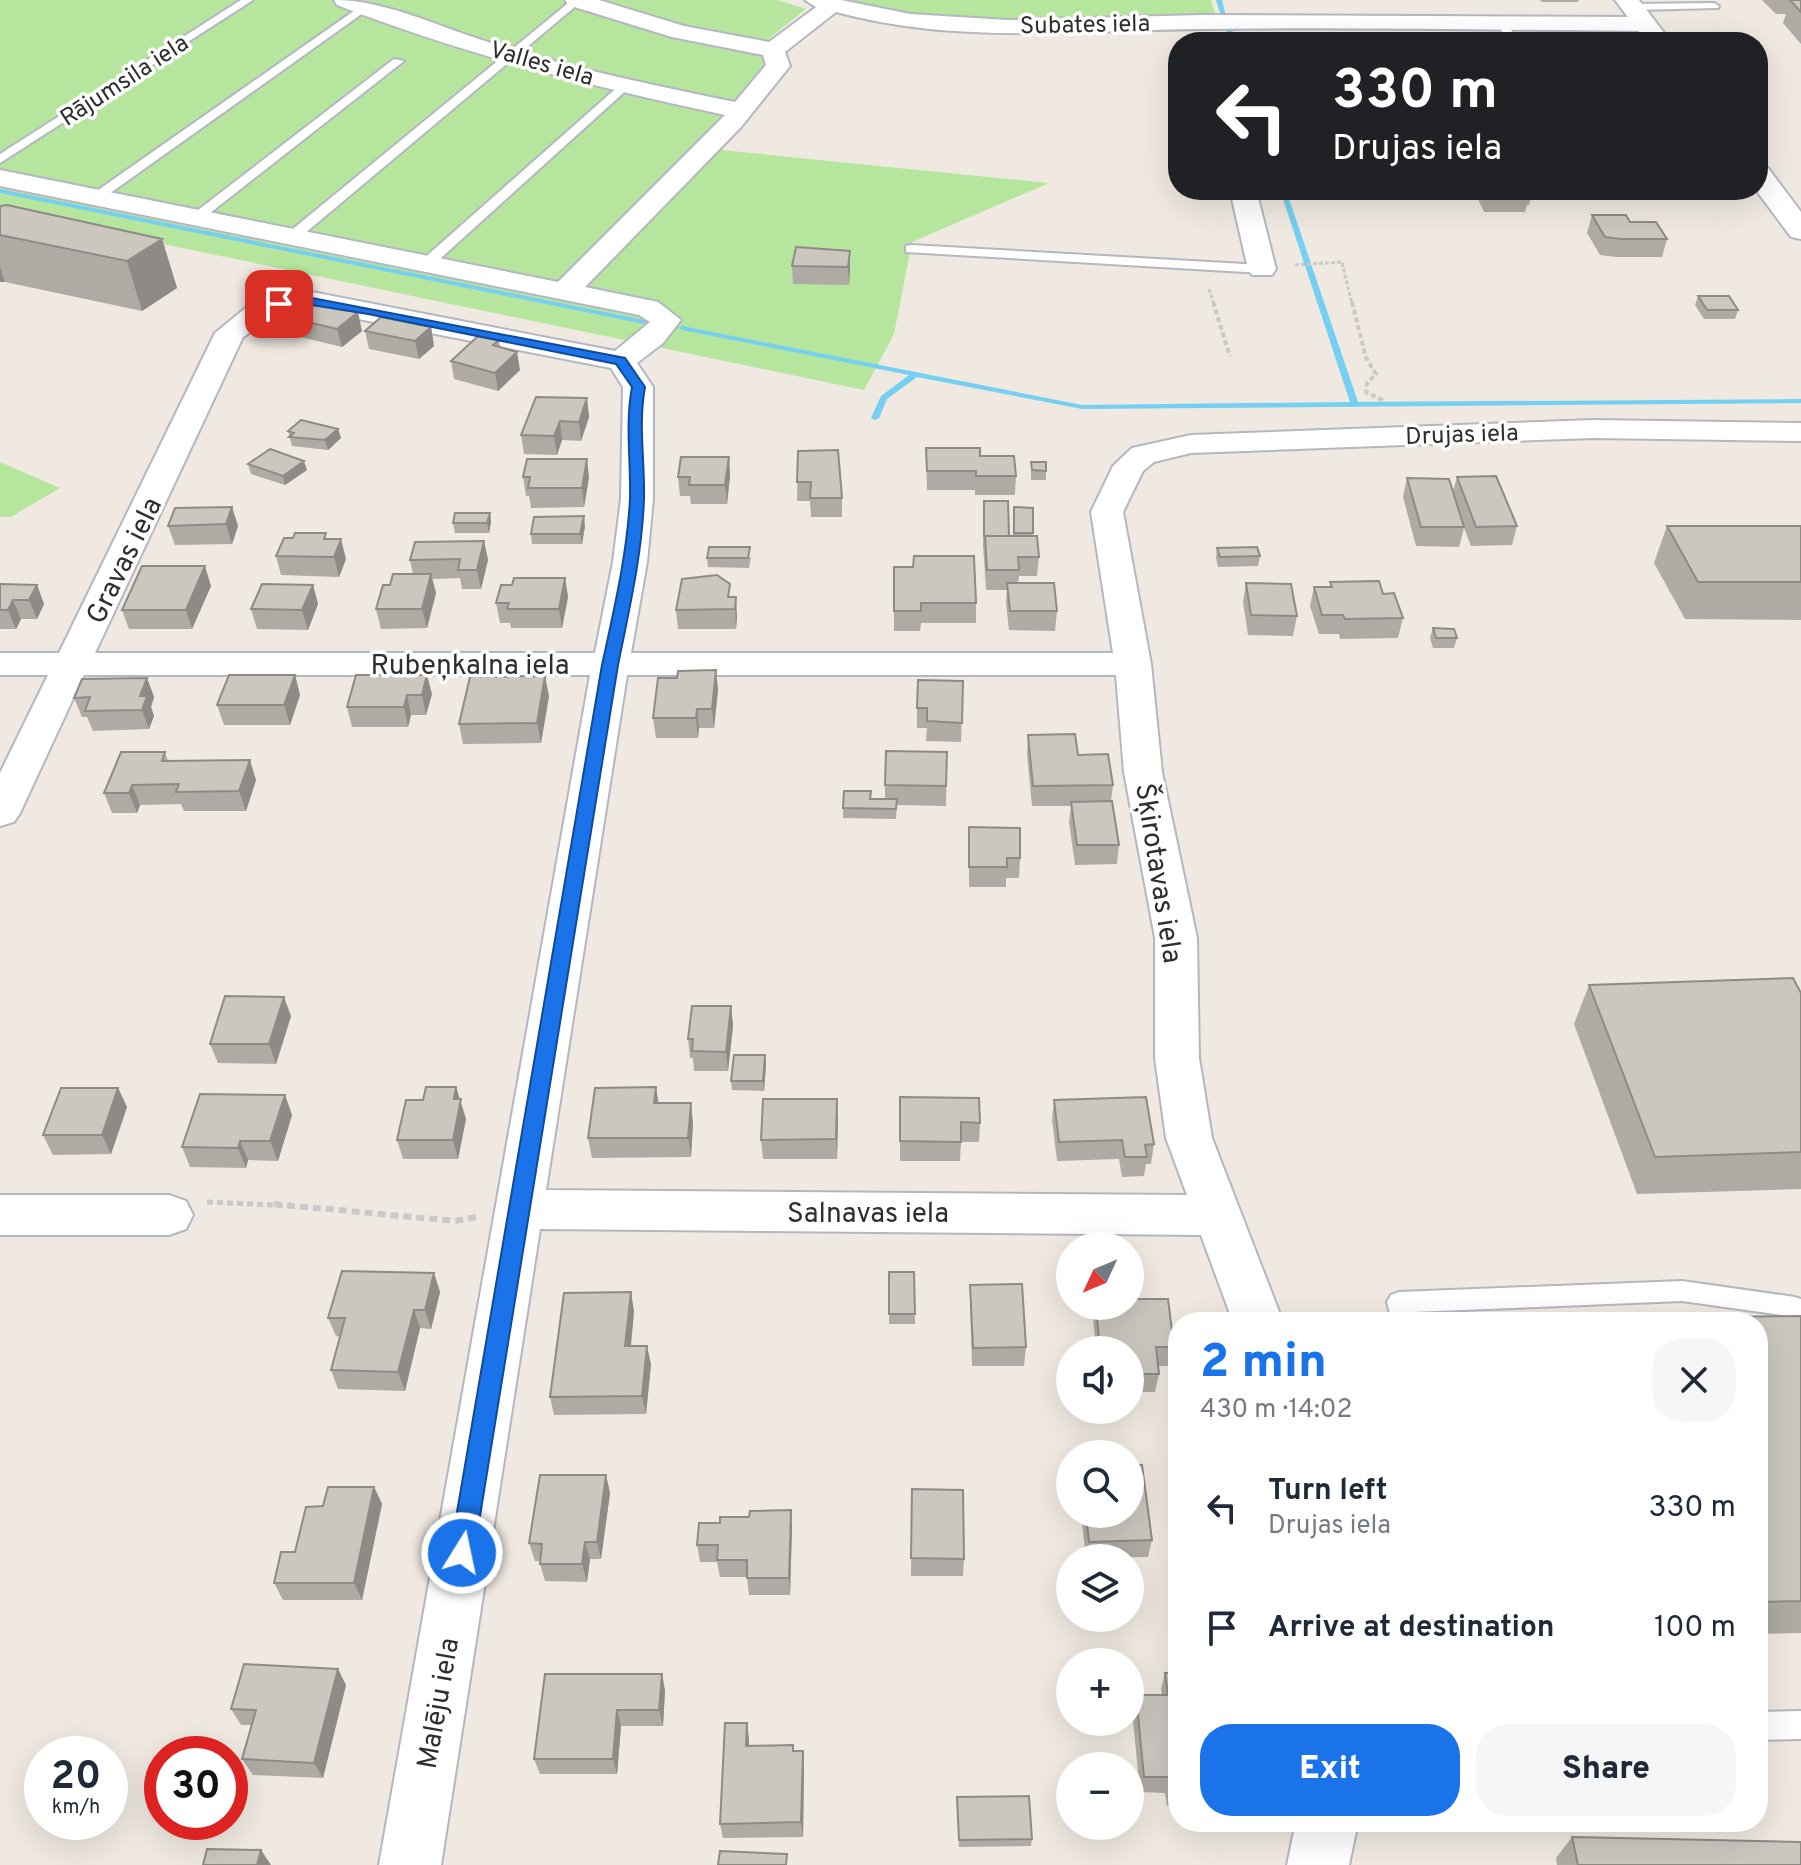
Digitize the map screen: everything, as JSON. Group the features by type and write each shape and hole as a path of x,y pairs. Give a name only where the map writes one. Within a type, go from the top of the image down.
{"street":[{"path":"577,0 680,32 773,50"},
{"path":"773,50 824,2"},
{"name":"Subates iela","path":"824,2 915,22 965,26 1204,32"},
{"name":"Valles iela","path":"355,4 509,54 625,86 742,111"},
{"name":"Subates iela","path":"1516,32 1641,18"},
{"path":"564,292 742,111 778,66 773,50"},
{"path":"0,178 648,308 667,320 653,337 621,361"},
{"path":"1768,187 1801,231"},
{"path":"1245,200 1262,269"},
{"name":"Gravas iela","path":"0,813 230,333 252,312 279,304 312,301 621,361"},
{"name":"Malēju iela","path":"410,1865 610,665 631,563 637,497 633,417 638,387 621,361"},
{"name":"Drujas iela","path":"1129,466 1143,455 1191,444 1593,429 1801,432"},
{"name":"Šķirotavas iela","path":"1129,466 1107,512 1133,664 1143,772 1176,938 1179,1072 1189,1138 1255,1312"},
{"name":"Rubeņkalna iela","path":"0,664 1133,664"},
{"name":"Salnavas iela","path":"520,1209 1217,1215"},
{"path":"0,1215 169,1215"},
{"path":"1318,1865 1325,1832"}],"lane":[{"name":"Rājumsila iela","path":"0,159 248,0"},
{"path":"293,236 577,0"},
{"path":"98,196 355,4"},
{"path":"1641,18 1714,6"},
{"path":"197,217 398,61"},
{"path":"426,264 625,86"},
{"path":"911,249 1262,269"},
{"path":"1402,1312 1399,1302 1682,1291 1795,1307 1801,1312"},
{"path":"1768,1726 1801,1725"}],"path":[{"path":"1295,265 1342,262 1366,358 1376,374 1367,383 1366,392 1384,401"},
{"path":"1201,265 1230,356"},
{"path":"169,1215 209,1201 243,1201 455,1221 520,1209"}],"green space":[{"path":"0,0 777,0 806,9 767,40 766,71 721,150 1049,183 912,242 894,334 864,390 0,210"},
{"path":"830,0 1211,0 1217,20 952,23"},
{"path":"0,462 60,488 11,517 0,517"}],"building":[{"path":"1790,0 1801,0 1801,12"},
{"path":"0,206 162,239 127,261 0,235"},
{"path":"1592,215 1626,215 1630,222 1656,222 1667,239 1605,237"},
{"path":"796,247 850,251 848,267 792,266"},
{"path":"1698,296 1729,296 1738,310 1707,310"},
{"path":"296,302 313,306 318,303 358,312 337,329 279,315"},
{"path":"381,317 431,327 415,341 365,331"},
{"path":"478,336 499,340 493,345 517,352 495,373 451,361"},
{"path":"536,397 587,398 579,422 560,421 554,436 521,435"},
{"path":"301,420 338,429 325,440 289,437 294,433 288,431"},
{"path":"926,448 980,448 980,456 1014,456 1016,476 976,476 976,471 927,471"},
{"path":"270,449 304,461 283,476 248,464"},
{"path":"838,450 842,498 810,498 811,482 797,482 798,451"},
{"path":"681,457 729,457 725,485 689,485 690,477 678,477"},
{"path":"527,459 587,459 582,488 528,488 530,477 523,477"},
{"path":"1031,462 1046,462 1046,471 1032,470"},
{"path":"1496,476 1517,526 1476,527 1457,477"},
{"path":"1407,478 1449,479 1464,527 1421,527"},
{"path":"984,501 1008,501 1009,536 984,536"},
{"path":"232,507 226,524 168,526 175,508"},
{"path":"1014,507 1033,508 1033,533 1014,533"},
{"path":"455,513 490,513 487,523 453,523"},
{"path":"584,516 580,534 531,534 534,517"},
{"path":"1667,526 1801,526 1801,582 1698,582"},
{"path":"295,533 326,533 324,539 341,539 334,557 276,556 284,538 293,538"},
{"path":"985,536 1037,536 1039,557 1018,557 1019,570 987,570"},
{"path":"484,541 477,570 458,570 460,559 410,560 415,542"},
{"path":"709,547 750,547 748,558 707,558"},
{"path":"1257,547 1260,556 1220,557 1217,548"},
{"path":"914,556 974,556 976,603 921,603 921,611 894,611 894,567 913,567"},
{"path":"142,566 205,566 186,610 122,610"},
{"path":"393,574 431,574 422,609 376,609 383,585 390,585"},
{"path":"717,575 730,584 728,597 736,597 735,609 676,610 682,579"},
{"path":"514,578 565,578 559,609 507,609 509,603 496,603 501,585 512,585"},
{"path":"1379,581 1383,594 1394,593 1403,618 1345,619 1343,615 1322,615 1314,587 1332,587 1330,582"},
{"path":"1007,583 1054,583 1057,611 1010,611"},
{"path":"1246,583 1291,584 1297,616 1251,615"},
{"path":"0,584 37,585 29,600 13,600 8,610 0,610"},
{"path":"262,584 313,585 302,610 251,609"},
{"path":"1433,628 1454,629 1457,638 1436,638"},
{"path":"716,670 712,709 697,709 696,718 653,718 658,678 677,678 678,671"},
{"path":"229,675 295,675 284,705 217,705"},
{"path":"356,675 427,675 422,695 407,695 404,707 347,707"},
{"path":"545,676 537,723 459,724 470,677"},
{"path":"147,678 140,696 147,696 142,710 85,711 90,697 74,698 82,679"},
{"path":"918,680 963,681 962,723 927,721 927,708 917,708"},
{"path":"1075,734 1078,755 1108,754 1113,785 1033,786 1028,735"},
{"path":"886,751 947,752 946,786 885,785"},
{"path":"121,752 165,752 162,761 250,760 239,791 176,792 179,784 132,785 129,793 104,793"},
{"path":"844,791 871,791 870,799 897,799 896,809 843,808"},
{"path":"1112,801 1119,845 1077,845 1071,802"},
{"path":"969,827 1020,828 1020,858 1007,858 1007,867 969,867"},
{"path":"1793,978 1801,993 1801,1152 1655,1157 1589,985"},
{"path":"225,996 284,997 269,1044 210,1044"},
{"path":"692,1006 731,1006 726,1052 692,1051 693,1039 688,1039"},
{"path":"734,1055 765,1055 763,1081 731,1081"},
{"path":"426,1087 456,1087 454,1099 461,1099 453,1140 397,1140 406,1100 423,1100"},
{"path":"656,1087 654,1103 691,1103 688,1138 588,1138 595,1088"},
{"path":"61,1088 118,1088 102,1135 43,1135"},
{"path":"200,1094 285,1095 270,1141 240,1141 238,1148 182,1147"},
{"path":"900,1097 979,1098 980,1123 961,1122 961,1142 900,1141"},
{"path":"1146,1097 1154,1144 1145,1145 1147,1157 1125,1157 1122,1140 1059,1142 1054,1100"},
{"path":"763,1099 837,1099 836,1139 761,1140"},
{"path":"342,1271 434,1273 425,1310 414,1310 398,1372 331,1370 345,1318 328,1318"},
{"path":"889,1272 914,1272 915,1314 889,1314"},
{"path":"1022,1284 1026,1347 973,1348 970,1285"},
{"path":"631,1292 625,1346 647,1346 642,1396 550,1397 564,1293"},
{"path":"1144,1299 1168,1299 1168,1347 1156,1347 1159,1374 1144,1374 1144,1336 1099,1336 1097,1320 1144,1320"},
{"path":"1768,1316 1801,1316 1801,1601 1768,1602"},
{"path":"540,1475 606,1475 597,1542 585,1542 582,1564 540,1564 542,1544 529,1543"},
{"path":"1144,1480 1152,1540 1089,1542 1088,1528 1144,1528"},
{"path":"328,1487 374,1487 354,1583 274,1583 281,1552 295,1552 306,1507 323,1506"},
{"path":"912,1489 963,1490 964,1559 911,1558"},
{"path":"791,1510 789,1578 747,1578 747,1560 717,1560 718,1545 697,1545 699,1523 720,1523 720,1517 749,1517 750,1511"},
{"path":"244,1664 338,1669 314,1763 248,1759 248,1738 256,1710 231,1709"},
{"path":"545,1674 662,1674 659,1710 617,1710 613,1759 534,1759"},
{"path":"1144,1695 1168,1695 1168,1777 1144,1777 1144,1752 1142,1752"},
{"path":"725,1723 747,1723 746,1746 793,1745 793,1751 803,1751 801,1822 720,1824"},
{"path":"1029,1796 1032,1839 959,1840 957,1797"},
{"path":"1572,1837 1801,1842 1801,1865 1578,1865"},
{"path":"207,1849 261,1850 257,1865 203,1865"},
{"path":"720,1851 787,1854 786,1865 718,1865"}],"waterway":[{"path":"1219,0 1225,19"},
{"path":"0,191 644,322"},
{"path":"1286,200 1355,405"},
{"path":"682,328 1082,407 1355,405"},
{"path":"875,418 884,398 914,375"},
{"path":"1355,405 1801,401"}],"route":[{"path":"279,304 312,301 621,361 638,387 633,417 637,497 631,563 610,665 462,1553"}]}
